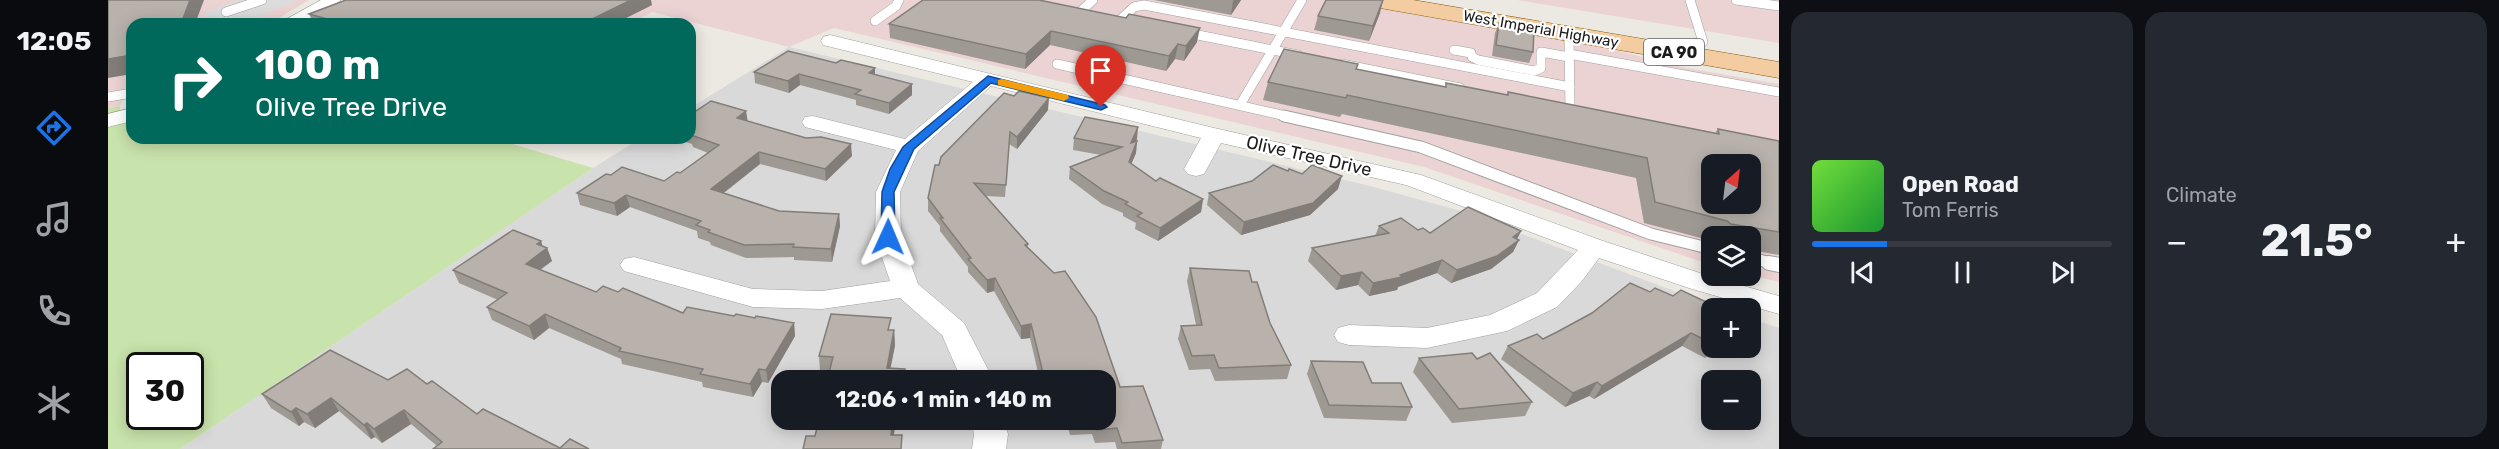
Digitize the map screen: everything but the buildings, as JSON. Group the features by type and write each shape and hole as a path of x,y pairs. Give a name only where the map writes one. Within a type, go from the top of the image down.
{"main road":[{"name":"West Imperial Highway","path":"1374,0 1569,48 1779,70"},
{"name":"West Imperial Highway","path":"1454,0 1779,55"}],"street":[{"path":"302,18 335,1"},
{"name":"Olive Tree Drive","path":"830,41 1214,135 1413,180 1594,247 1702,283 1779,304"},
{"path":"973,370 954,330 906,288 888,237 888,192 909,147 988,79"},
{"path":"108,121 126,116"},
{"path":"813,122 909,147"},
{"path":"1196,169 1214,135"},
{"path":"1349,335 1427,338 1497,324 1547,300 1572,275 1594,247"},
{"path":"633,265 753,298 822,300 906,288"},
{"path":"989,449 990,430"}],"lane":[{"path":"226,12 262,0"},
{"path":"874,21 896,6 899,0"},
{"path":"1090,14 1075,11 1093,0"},
{"path":"1240,105 1302,0"},
{"path":"1690,0 1703,42"},
{"path":"1736,0 1779,6"},
{"path":"1120,20 1134,7 1144,5 1570,87"},
{"path":"1110,18 1132,22"},
{"path":"1179,32 1306,57"},
{"path":"1454,50 1471,53 1472,57 1478,60 1534,71 1541,68 1541,52 1569,48 1779,92"},
{"path":"1569,48 1570,110"},
{"path":"1329,61 1467,89"},
{"path":"1057,64 1421,147 1651,234 1701,246"},
{"path":"108,97 126,94"},
{"path":"1558,107 1593,114"},
{"path":"1761,261 1779,265"}],"shaded area":[{"path":"108,0 309,0 279,18 126,18 126,96 120,106 108,108"},
{"path":"238,0 297,1 255,18 208,18 204,13"},
{"path":"370,0 1331,0 1606,48 1687,68 1779,84 1779,282 1761,278 1761,226 1701,226 1701,262 1424,167 834,28 789,47 696,23 696,18 675,18 652,12 640,18 327,18"},
{"path":"1517,0 1779,0 1779,43"},
{"path":"789,47 1370,186 1461,211 1701,301 1701,358 1761,358 1761,322 1779,328 1779,449 180,449 631,144 696,144 696,104"}],"green space":[{"path":"120,106 119,122 126,121 126,144 512,144 593,168 180,449 108,449 108,108"}],"slow traffic":[{"path":"1002,82 1064,98"}],"route":[{"path":"888,237 888,192 909,147 988,79 1101,107"}]}
